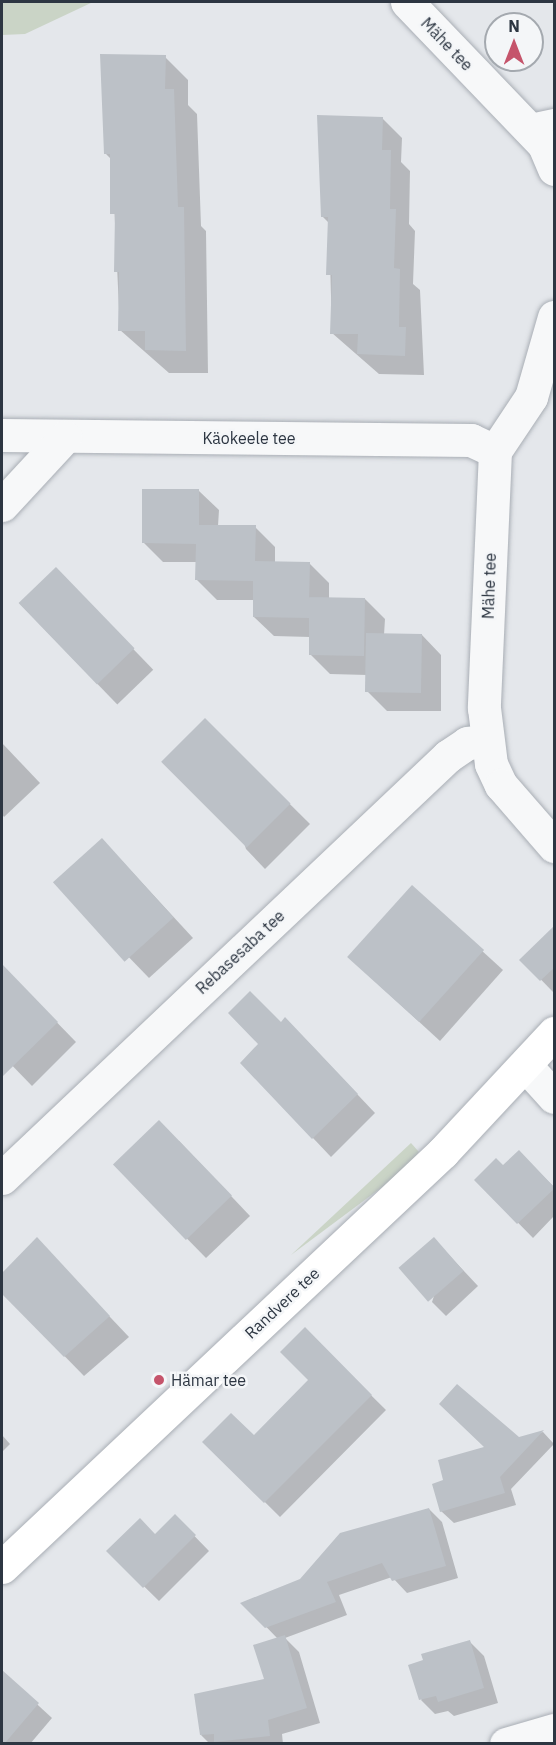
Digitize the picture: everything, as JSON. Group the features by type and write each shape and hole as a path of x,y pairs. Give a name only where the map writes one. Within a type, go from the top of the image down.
{"main road":[{"name":"Randvere tee","path":"2,1567 443,1152 555,1033"}],"street":[{"name":"Mähe tee","path":"407,2 540,122 544,145 555,169"},
{"path":"495,451 531,397 555,317"},
{"name":"Käokeele tee","path":"2,435 471,440 495,451"},
{"path":"2,505 65,436"},
{"name":"Mähe tee","path":"495,451 487,741 501,785 555,846"},
{"name":"Rebasesaba tee","path":"2,1178 448,756 467,743 487,741"},
{"path":"525,1065 555,1097"},
{"path":"506,1743 555,1730"}],"green space":[{"path":"2,2 93,2 25,34 2,35"},
{"path":"411,1143 419,1152 401,1173 291,1255"}],"building":[{"path":"100,54 166,55 165,89 174,89 178,207 184,207 186,351 145,350 145,331 118,331 119,272 114,272 115,214 110,214 110,154 104,154"},
{"path":"317,115 383,117 382,150 391,150 390,209 396,209 394,268 400,269 399,327 406,327 405,356 357,354 358,334 330,334 332,275 326,275 328,217 321,217"},
{"path":"142,489 199,489 199,525 256,525 255,561 310,562 309,597 365,598 364,656 309,655 309,618 253,617 253,581 195,580 196,544 142,543"},
{"path":"56,567 134,648 97,684 19,603"},
{"path":"366,633 422,634 421,693 365,692"},
{"path":"205,718 291,804 247,847 161,762"},
{"path":"102,838 174,918 125,962 53,882"},
{"path":"412,885 484,950 419,1022 347,957"},
{"path":"555,925 555,967 540,981 519,960"},
{"path":"2,964 58,1022 2,1077"},
{"path":"250,991 281,1022 285,1017 358,1094 312,1139 240,1063 258,1044 228,1013"},
{"path":"159,1120 232,1196 186,1240 113,1164"},
{"path":"519,1150 555,1188 517,1224 474,1180 496,1158 503,1165"},
{"path":"37,1237 110,1316 64,1357 2,1294 2,1273"},
{"path":"434,1237 464,1271 428,1302 399,1268"},
{"path":"305,1327 372,1395 264,1503 202,1442 231,1413 254,1435 308,1380 280,1352"},
{"path":"457,1384 519,1437 544,1430 500,1477 505,1493 440,1512 432,1484 443,1480 438,1460 484,1447 439,1404"},
{"path":"429,1508 446,1566 392,1581 382,1563 327,1582 336,1602 265,1628 240,1603 300,1579 340,1533"},
{"path":"175,1514 196,1535 143,1588 106,1551 140,1518 155,1534"},
{"path":"285,1635 307,1708 268,1720 270,1736 214,1742 214,1734 200,1735 194,1694 264,1679 253,1645"},
{"path":"470,1640 484,1688 438,1702 436,1696 419,1700 408,1665 423,1660 421,1654"},
{"path":"2,1670 39,1703 5,1743 2,1743"}],"place":[{"name":"Hämar tee","path":"159,1380"}]}
